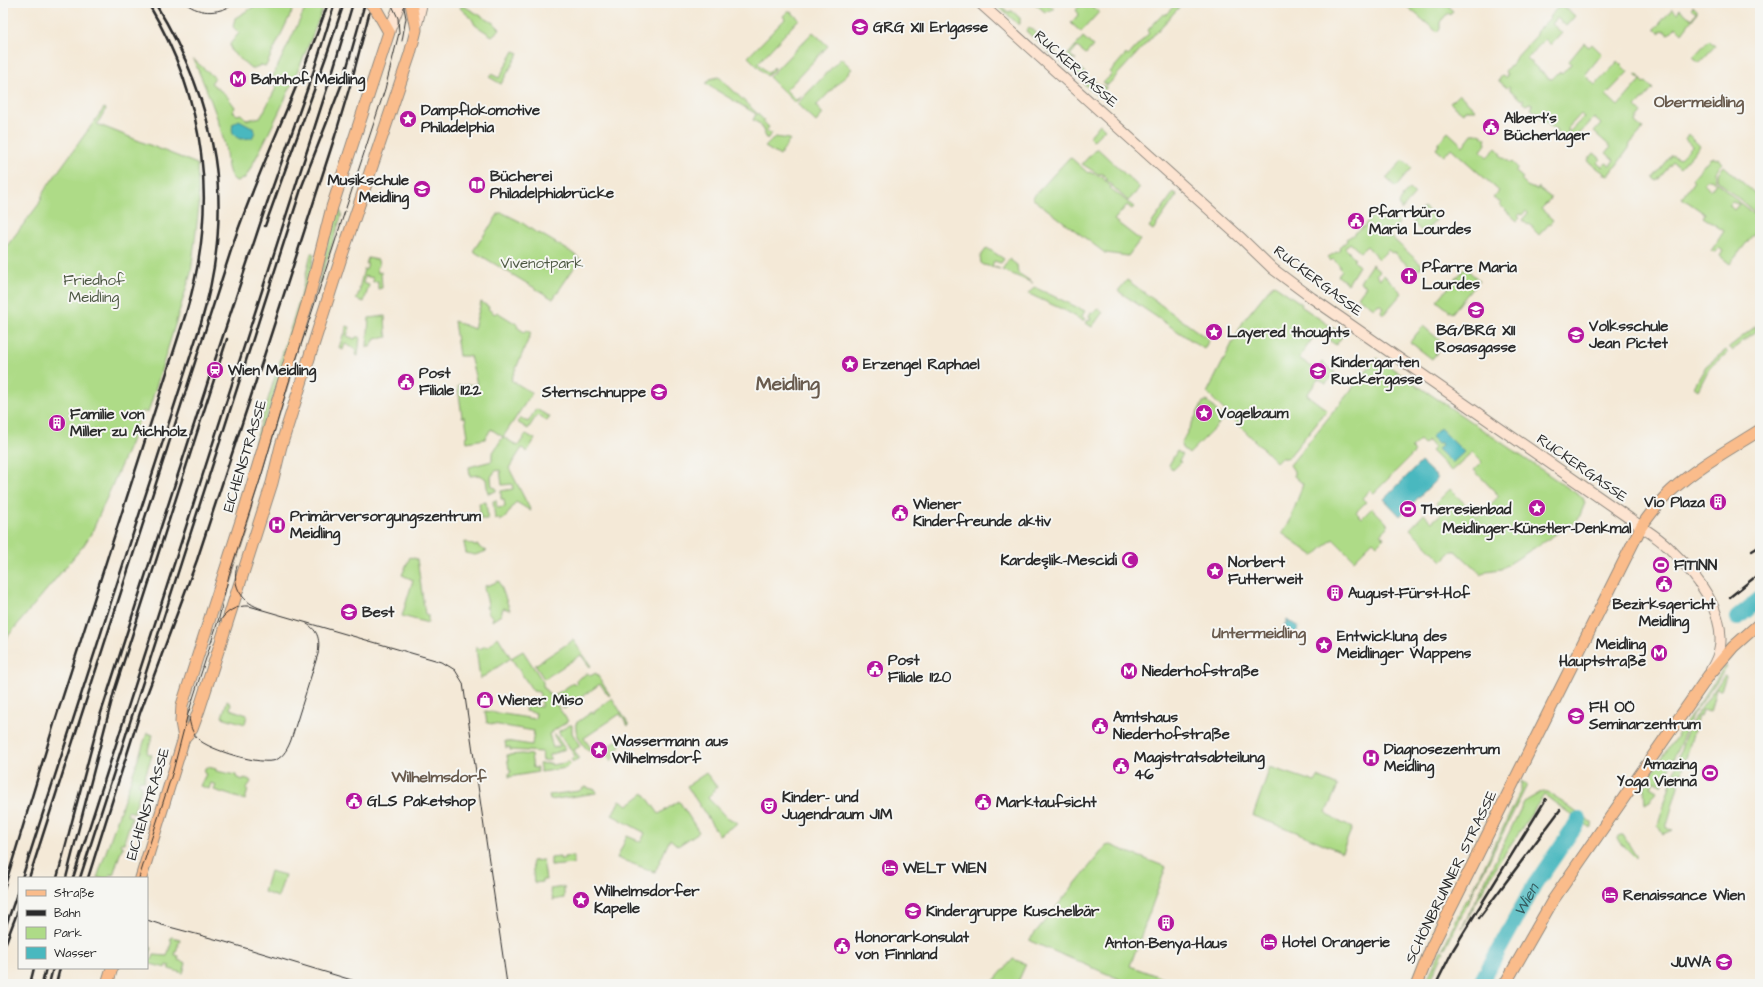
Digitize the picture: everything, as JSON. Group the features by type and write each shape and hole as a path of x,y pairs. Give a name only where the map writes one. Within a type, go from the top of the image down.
{"main road":[{"path":"389,32 400,3"},
{"path":"411,3 416,30"},
{"path":"416,30 422,3"},
{"name":"RUCKERGASSE","path":"980,3 1242,238 1273,269 1312,298 1641,526 1667,546 1700,585 1718,619 1720,646 1709,675"},
{"path":"373,6 389,32"},
{"name":"EICHENSTRASSE","path":"141,877 184,738 192,729 204,696 272,483 281,446 341,258 396,99 416,30"},
{"name":"EICHENSTRASSE","path":"184,738 181,722 182,705 241,522 310,294 332,207 389,32"},
{"name":"SCHÖNBRUNNER STRASSE","path":"1417,984 1432,946 1641,526 1656,506 1672,490 1696,472 1760,430"},
{"path":"1505,984 1553,900 1709,675 1733,647 1760,623"},
{"path":"107,984 112,969"}],"green space":[{"path":"260,3 296,3 266,66 261,65 252,69 231,51 230,44 239,33 233,27 235,18"},
{"path":"308,3 321,3 320,7 323,8 298,71 248,173 244,179 236,181 230,174 219,123 193,59 215,78 211,83 226,95 235,107 233,111 237,115 241,114 247,120 261,117 276,88 272,78"},
{"path":"994,3 1002,3 1002,7 1008,12 1012,11 1020,18 1020,24 1018,24"},
{"path":"1034,3 1047,3 1054,9 1045,12"},
{"path":"1082,3 1088,3 1099,12 1081,32 1071,23 1079,14 1076,10"},
{"path":"1177,3 1183,3 1108,85 1103,83 1112,74 1110,72 1126,54 1128,56 1149,33 1147,31 1163,14 1165,15"},
{"path":"1403,3 1453,3 1449,7 1453,11 1450,15 1448,13 1440,22 1440,28 1437,32"},
{"path":"1561,4 1575,16 1566,26 1557,18 1552,24 1562,33 1551,45 1545,39 1527,59 1548,78 1552,79 1559,72 1562,74 1571,64 1569,61 1584,43 1589,47 1592,44 1602,54 1585,75 1595,85 1615,65 1617,61 1628,72 1606,95 1618,106 1641,80 1635,75 1637,74 1644,83 1646,82 1653,89 1636,107 1642,113 1635,122 1643,129 1630,144 1629,148 1608,177 1606,174 1603,175 1604,173 1588,160 1594,153 1601,159 1597,163 1602,167 1606,163 1610,165 1614,160 1606,153 1611,147 1594,132 1601,124 1594,118 1574,140 1572,138 1567,141 1556,132 1557,130 1553,127 1552,128 1537,115 1538,113 1531,109 1533,105 1530,103 1526,105 1522,102 1524,100 1521,100 1509,89 1509,86 1507,88 1499,81 1501,76 1506,77 1507,75 1505,71 1510,66 1511,67 1515,59 1535,37 1537,31 1550,18 1549,17","holes":["1581,114 1584,117 1569,132 1567,129"]},
{"path":"462,5 495,24 500,29 492,36 475,25 472,19 460,8"},
{"path":"1693,6 1697,10 1697,13 1682,33 1676,27 1669,34 1663,30 1659,33 1655,29 1672,9 1677,13 1680,9 1691,19 1696,13 1691,8"},
{"path":"788,11 799,19 758,63 768,73 774,67 775,69 767,76 748,57 785,19 783,16"},
{"path":"1028,28 1033,30 1041,37 1040,41 1045,45 1049,44 1055,50 1055,57 1026,31"},
{"path":"813,32 828,46 786,90 796,100 803,95 795,103 769,77"},
{"path":"1083,37 1093,46 1086,54 1077,47 1070,55 1076,60 1066,57"},
{"path":"1709,40 1715,46 1699,63 1693,57"},
{"path":"514,51 519,53 501,84 489,77 491,74 499,78"},
{"path":"841,58 852,69 816,106 823,114 816,122 797,104"},
{"path":"1063,59 1074,63 1085,73 1081,78 1067,63 1065,66 1061,62"},
{"path":"719,77 764,120 763,122 769,127 766,131 772,133 767,139 760,124 753,120 756,114 706,84 710,79"},
{"path":"1084,81 1095,82 1100,86 1107,87 1098,96 1083,83"},
{"path":"1459,94 1476,110 1465,110 1463,113 1450,103"},
{"name":"Friedhof Meidling","path":"104,108 106,109 97,124 197,164 199,206 191,273 148,413 142,411 130,444 92,532 84,545 3,642 3,251 39,204 44,191"},
{"path":"1100,124 1105,129 1093,141 1089,137"},
{"path":"1448,132 1463,146 1472,134 1479,133 1486,139 1486,144 1481,151 1487,157 1496,148 1501,153 1500,155 1511,163 1512,162 1518,168 1515,171 1523,178 1521,180 1527,186 1537,190 1539,187 1539,189 1550,197 1551,199 1541,209 1553,220 1539,235 1532,226 1529,224 1528,225 1522,220 1528,213 1526,211 1522,215 1520,214 1518,216 1520,218 1517,221 1500,205 1501,203 1493,198 1499,191 1451,148 1444,156 1436,149 1439,145 1438,143"},
{"path":"1688,134 1700,146 1680,168 1673,162 1657,181 1653,178 1672,155 1679,159 1692,146 1685,139"},
{"path":"775,137 790,139 780,156 765,147"},
{"path":"1097,148 1140,188 1128,201 1107,181 1103,174 1098,174 1082,164"},
{"path":"1070,157 1088,173 1089,172 1102,177 1111,187 1110,188 1134,207 1132,209 1127,205 1114,220 1140,240 1128,256 1105,253 1032,198"},
{"path":"1713,157 1716,159 1718,158 1722,164 1715,172 1715,183 1711,179 1704,183 1711,190 1717,182 1739,202 1738,204 1732,202 1730,204 1734,210 1740,203 1760,219 1760,236 1755,232 1730,264 1720,256 1723,251 1719,248 1715,252 1711,251 1724,231 1703,217 1705,214 1682,198 1694,181 1692,179 1710,158 1711,159"},
{"path":"1403,160 1412,168 1396,187 1386,178"},
{"path":"1724,166 1760,198 1760,217 1717,180 1717,174"},
{"path":"1410,189 1415,194 1401,210 1399,203 1403,198 1402,196"},
{"path":"1174,192 1177,195 1153,230 1149,227"},
{"path":"336,206 342,214 316,293"},
{"path":"1424,207 1437,219 1424,233 1413,223 1415,220 1414,219"},
{"path":"1375,211 1382,217 1385,214 1388,217 1391,215 1399,223 1389,235 1423,266 1415,272 1393,252 1392,253 1388,250 1379,259 1367,246 1360,252 1350,243 1345,248 1355,258 1353,260 1359,266 1348,284 1338,276 1342,271 1339,268 1340,266 1333,259 1331,261 1328,257 1340,250 1339,248 1347,241 1346,239 1366,225 1365,224"},
{"name":"Vivenotpark","path":"499,213 503,213 521,222 580,259 553,299 473,251"},
{"path":"987,248 1004,259 1001,263 994,261 992,266 1000,269 981,263 980,257"},
{"path":"311,253 313,253 314,256 302,308 256,450 255,441 302,291"},
{"path":"368,258 378,260 379,266 377,267 378,273 381,272 382,288 378,289 378,281 373,282 373,278 365,276 363,283 369,285 364,302 356,299 360,290 364,269 366,270 368,264 366,264"},
{"path":"1009,259 1017,265 1018,273 1033,283 1002,270"},
{"path":"1372,264 1380,271 1376,275 1380,279 1384,275 1402,293 1384,314 1381,311 1384,307 1379,304 1374,308 1358,297 1366,286 1360,282"},
{"path":"1465,268 1479,280 1452,313 1437,301"},
{"path":"1127,280 1209,340 1204,349 1118,291"},
{"path":"1273,284 1302,304 1301,306 1343,335 1336,345 1317,332 1299,358 1316,370 1322,362 1335,372 1326,384 1318,379 1307,395 1327,410 1288,458 1280,458 1276,462 1207,393 1244,320"},
{"path":"1034,287 1085,311 1082,316 1085,319 1083,321 1066,311 1029,294"},
{"path":"481,302 489,307 488,309 495,314 497,312 518,325 517,327 524,332 526,330 531,333 511,380 532,393 503,437 491,429 485,439 467,442 466,437 468,436 465,417 462,417 458,386 477,384 470,356 459,356 454,321 474,329"},
{"path":"1098,308 1103,312 1092,327 1086,323 1091,319 1089,316 1091,312 1094,313"},
{"path":"385,316 386,334 388,337 375,339 370,347 367,347 369,318"},
{"path":"346,326 350,327 347,336 355,339 356,337 360,337 358,356 356,355 356,349 345,344 343,350 339,348 343,335 345,335"},
{"path":"1423,326 1444,344 1432,359 1410,342"},
{"path":"1756,326 1758,329 1732,350 1729,347"},
{"path":"1726,350 1728,352 1710,367 1698,390 1694,387 1706,366"},
{"path":"1377,358 1583,498 1585,503 1578,520 1501,569 1486,571 1482,575 1456,551 1452,551 1442,561 1410,529 1424,514 1432,522 1444,511 1436,503 1450,489 1478,517 1499,496 1474,470 1482,462 1472,452 1451,471 1431,451 1434,448 1428,441 1424,444 1420,440 1411,448 1415,452 1374,493 1370,490 1362,498 1366,502 1356,512 1362,518 1372,508 1389,525 1381,533 1384,538 1377,545 1373,541 1354,560 1333,539 1314,556 1282,533 1290,521 1303,484 1294,476 1294,471 1290,465"},
{"path":"1207,401 1224,419 1189,454 1182,448 1181,444 1203,402"},
{"path":"536,409 550,417 547,421 537,415 528,429 517,422 521,418 528,422"},
{"path":"526,434 535,439 527,452 522,448 509,468 531,511 516,502 505,518 500,521 499,518 495,519 493,501 496,500 497,508 505,507 504,499 501,499 501,491 513,489 512,484 502,485 500,470 495,471 491,477 492,487 496,488 496,491 488,494 486,479 480,475 470,476 469,467 492,461 492,454 503,437 518,446"},
{"path":"1177,451 1183,455 1179,460 1181,462 1173,470 1169,465"},
{"path":"486,502 488,519 481,519 479,503"},
{"path":"466,542 475,546 478,545 480,548 487,551 475,555 466,553 464,543"},
{"path":"410,557 417,559 425,614 428,615 428,623 402,616 413,580 402,575"},
{"path":"499,581 510,610 503,608 501,615 492,621 493,617 488,613 488,608 486,608 488,604 484,588 486,585 487,586"},
{"path":"498,637 511,658 480,679 476,647 480,649 485,646 487,647"},
{"path":"573,640 591,666 590,667 581,655 544,679 535,665"},
{"path":"523,651 543,682 543,686 568,721 549,734 553,748 560,746 554,736 555,734 565,749 550,755 550,760 543,761 542,752 510,750 510,747 506,748 505,741 532,745 534,731 487,723 485,711 535,719 536,713 525,711 526,705 541,707 542,703 539,692 533,691 511,658"},
{"path":"1725,666 1727,667 1692,716 1662,785 1655,781 1650,787 1657,791 1650,801 1645,804 1644,789 1650,775"},
{"path":"588,673 590,676 596,673 610,695 609,696 600,684 564,709 555,695 573,683 574,685 577,683 575,681"},
{"path":"1724,676 1726,677 1721,690 1716,689 1710,712 1702,710 1700,717 1698,716 1666,828 1672,830 1663,834 1658,825 1684,739 1693,720"},
{"path":"612,698 629,725 628,726 620,714 584,738 592,750 588,751 577,735 576,723 592,712 593,714 595,713 594,711"},
{"path":"227,701 231,704 230,709 247,715 245,724 222,717"},
{"path":"572,725 572,733 580,746 574,750 579,758 573,762 571,759 575,756 559,733 559,731"},
{"path":"147,733 153,735 147,753 152,755 144,779 145,781 140,780 138,784 142,785 134,811 135,813 128,811 127,815 132,817 124,842 125,843 121,843 120,845 124,847 122,848 113,875 110,874 109,876 110,877 97,877"},
{"path":"624,736 624,738 611,761 604,749"},
{"path":"507,755 531,755 533,768 537,768 538,772 509,777 509,773 511,772 509,769"},
{"path":"568,761 570,764 566,768 541,772 539,764 551,763 551,765 565,763"},
{"path":"208,767 216,769 216,771 236,775 236,777 243,780 244,778 250,780 251,782 246,789 248,790 245,800 214,790 216,785 211,783 209,789 200,786 206,774 204,773 205,768"},
{"path":"1270,767 1315,782 1318,777 1338,786 1326,812 1334,819 1352,828 1342,852 1294,831 1253,816"},
{"path":"706,773 717,787 708,798 725,816 738,823 719,835 687,786"},
{"path":"1521,781 1527,785 1445,948 1443,948 1465,901 1470,896 1521,791"},
{"path":"585,787 596,790 596,793 550,800 549,795 579,791"},
{"path":"1543,791 1548,792 1593,824 1590,828 1544,795 1497,865 1462,928 1524,802"},
{"path":"644,793 659,814 679,801 699,832 678,846 670,839 655,872 617,858 627,836 641,842 645,833 612,815 620,800 628,805"},
{"path":"1620,835 1623,835 1636,856 1636,859 1619,842 1618,838"},
{"path":"1110,845 1166,867 1130,966 1168,980 1166,984 1131,984 1030,941 1030,939 1106,846"},
{"path":"560,857 560,859 564,859 564,857 574,857 573,864 551,866 551,858"},
{"path":"543,860 546,880 534,883 532,861"},
{"path":"270,871 285,875 278,897 264,892"},
{"path":"564,887 564,898 553,900 550,889"},
{"path":"171,937 180,939 175,955 179,956 178,960 186,963 183,973 169,969 170,966 167,965 166,968 148,963 148,959 152,960 154,955 167,956 172,941 170,940"},
{"path":"148,947 152,948 148,959"},
{"path":"1441,950 1444,951 1429,984 1425,984"},
{"path":"1013,959 1026,964 1017,984 1003,984 999,981 997,984 991,984"}],"water":[{"path":"239,120 254,128 255,132 252,138 240,139 234,135 232,131 233,124"},
{"path":"1440,428 1464,452 1452,463 1438,449 1442,445 1440,442 1438,444 1431,437"},
{"path":"1421,462 1438,478 1400,516 1384,499"},
{"path":"1287,620 1299,627 1292,639 1281,632"}],"waterway":[{"name":"Wien","path":"1737,618 1760,599"},
{"name":"Wien","path":"1480,984 1534,886 1579,820"}],"tram line":[{"path":"185,3 198,10 211,12 224,9 237,3"},
{"path":"139,877 173,771 187,717 219,618 229,575 262,474 288,385 385,89 399,33 398,18 391,3"},
{"path":"402,41 406,18 403,3"},
{"path":"237,566 236,581 240,593 249,603 262,609"},
{"path":"219,622 232,610 249,606 442,662 455,670 463,683 507,984"},
{"path":"189,717 196,737 213,748 236,756 259,761 276,760 279,758 289,746 318,654 318,637 314,630 307,624"},
{"path":"148,920 365,984"}],"railway":[{"path":"3,892 54,724 186,313 196,273 202,233 204,193 201,154 194,115 183,77 168,40 148,3"},
{"path":"22,877 201,323 212,280 217,238 218,198 215,158 206,118 194,80 176,41 155,3"},
{"path":"29,877 234,241 306,63 328,3"},
{"path":"57,877 100,716 211,372 267,203 313,73 335,3"},
{"path":"265,226 344,3"},
{"path":"73,877 333,70 353,3"},
{"path":"80,877 302,186 343,81 365,3"},
{"path":"88,877 140,713 197,560 254,387 335,136 372,3"},
{"path":"66,877 114,692 227,339"},
{"path":"1752,551 1760,546"},
{"path":"1730,597 1760,573"},
{"path":"1436,984 1453,950 1546,799"},
{"path":"1479,918 1560,810"},
{"path":"3,934 18,891"},
{"path":"3,950 18,911"},
{"path":"30,984 34,969"},
{"path":"42,984 46,969"},
{"path":"49,984 53,969"},
{"path":"56,984 60,969"}],"place":[{"name":"GRG XII Erlgasse","path":"860,27"},
{"name":"Bahnhof Meidling","path":"238,79"},
{"name":"Dampflokomotive Philadelphia","path":"408,119"},
{"name":"Albert's Bücherlager","path":"1491,127"},
{"name":"Bücherei Philadelphiabrücke","path":"477,185"},
{"name":"Musikschule Meidling","path":"422,189"},
{"name":"Pfarrbüro Maria Lourdes","path":"1356,221"},
{"name":"Pfarre Maria Lourdes","path":"1409,276"},
{"name":"BG/BRG XII Rosasgasse","path":"1476,310"},
{"name":"Layered thoughts","path":"1214,332"},
{"name":"Volksschule Jean Pictet","path":"1576,335"},
{"name":"Erzengel Raphael","path":"850,364"},
{"name":"Wien Meidling","path":"215,370"},
{"name":"Kindergarten Ruckergasse","path":"1318,371"},
{"name":"Post Filiale 1122","path":"406,382"},
{"name":"Sternschnuppe","path":"659,392"},
{"name":"Vogelbaum","path":"1204,413"},
{"name":"Familie von Miller zu Aichholz","path":"57,423"},
{"name":"Vio Plaza","path":"1718,502"},
{"name":"Meidlinger-Künstler-Denkmal","path":"1537,508"},
{"name":"Theresienbad","path":"1408,509"},
{"name":"Wiener Kinderfreunde aktiv","path":"900,513"},
{"name":"Primärversorgungszentrum Meidling","path":"277,525"},
{"name":"Kardeşlik-Mescidi","path":"1130,560"},
{"name":"FITINN","path":"1661,565"},
{"name":"Norbert Futterweit","path":"1215,571"},
{"name":"Bezirksgericht Meidling","path":"1664,584"},
{"name":"August-Fürst-Hof","path":"1335,593"},
{"name":"Best","path":"349,612"},
{"name":"Entwicklung des Meidlinger Wappens","path":"1324,645"},
{"name":"Meidling Hauptstraße","path":"1659,653"},
{"name":"Post Filiale 1120","path":"875,669"},
{"name":"Niederhofstraße","path":"1129,671"},
{"name":"Wiener Miso","path":"485,700"},
{"name":"FH OÖ Seminarzentrum","path":"1576,716"},
{"name":"Amtshaus Niederhofstraße","path":"1100,726"},
{"name":"Wassermann aus Wilhelmsdorf","path":"599,750"},
{"name":"Diagnosezentrum Meidling","path":"1371,758"},
{"name":"Magistratsabteilung 46","path":"1121,766"},
{"name":"Amazing Yoga Vienna","path":"1710,773"},
{"name":"GLS Paketshop","path":"354,801"},
{"name":"Marktaufsicht","path":"983,802"},
{"name":"Kinder- und Jugendraum JIM","path":"769,806"},
{"name":"WELT WIEN","path":"890,868"},
{"name":"Renaissance Wien","path":"1610,895"},
{"name":"Wilhelmsdorfer Kapelle","path":"581,900"},
{"name":"Kindergruppe Kuschelbär","path":"913,911"},
{"name":"Anton-Benya-Haus","path":"1166,923"},
{"name":"Hotel Orangerie","path":"1269,942"},
{"name":"Honorarkonsulat von Finnland","path":"842,946"},
{"name":"JUWA","path":"1724,962"}],"district":[{"name":"Obermeidling","path":"1699,102"},
{"name":"Meidling","path":"788,384"},
{"name":"Untermeidling","path":"1259,633"},
{"name":"Wilhelmsdorf","path":"439,777"}]}
